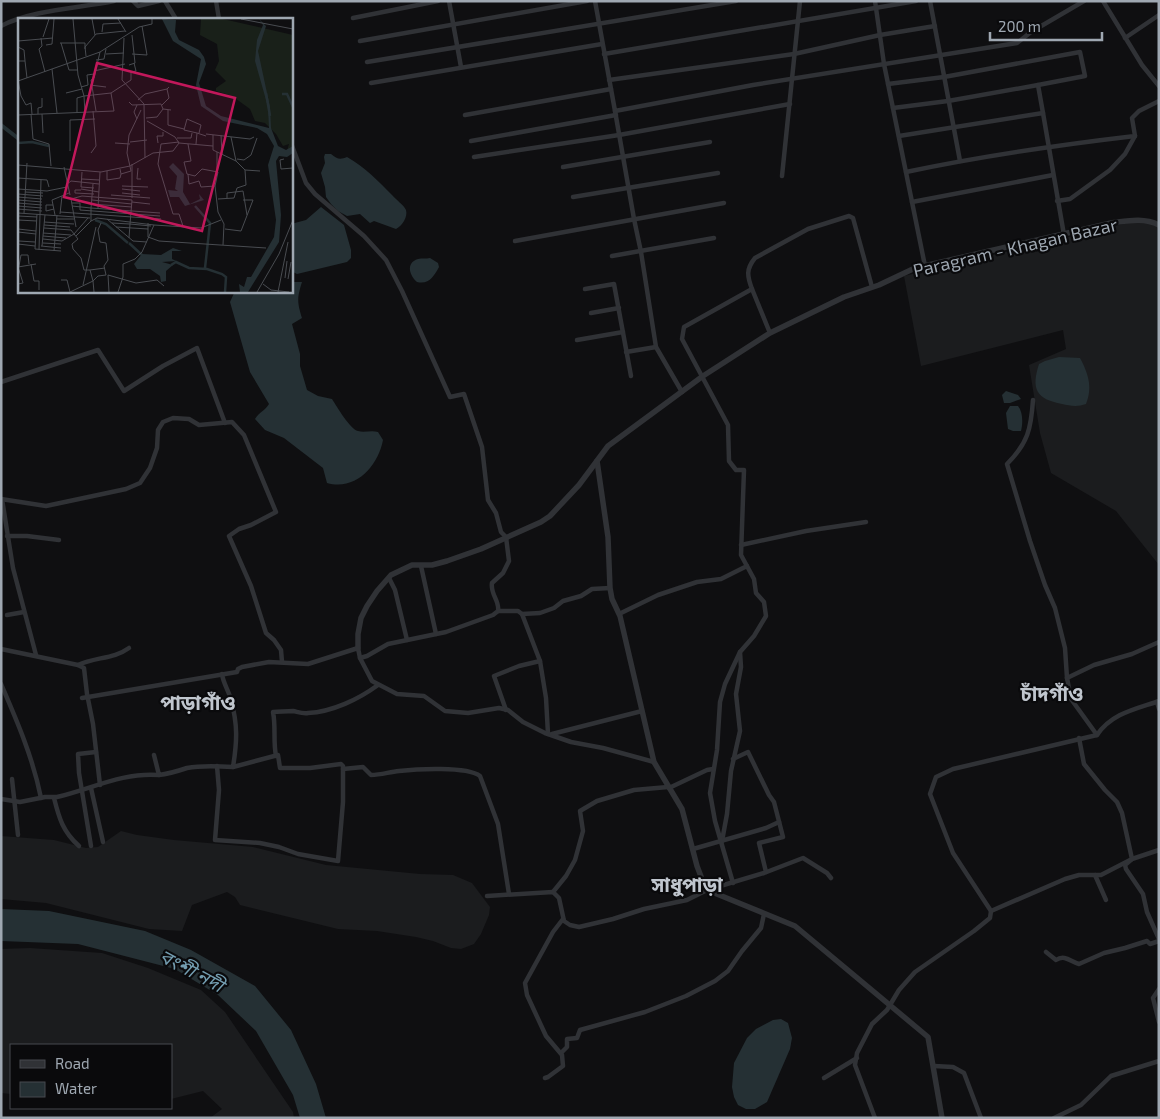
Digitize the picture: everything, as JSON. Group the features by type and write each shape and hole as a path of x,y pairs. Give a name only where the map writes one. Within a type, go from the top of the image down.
{"street":[{"path":"21,18 114,1"},
{"path":"133,1 138,6 159,1"},
{"path":"165,1 175,18"},
{"path":"216,1 219,18"},
{"path":"353,18 438,1"},
{"path":"449,1 461,67"},
{"path":"360,41 587,1"},
{"path":"595,1 641,252 656,347 682,392"},
{"path":"367,62 736,1"},
{"path":"782,176 800,1"},
{"path":"874,1 884,64 925,266"},
{"path":"604,54 916,1"},
{"path":"930,1 960,161"},
{"path":"471,141 615,113 656,102 792,78 1017,43 1031,32 1084,1"},
{"path":"1103,1 1125,38 1158,83"},
{"path":"1125,38 1159,15"},
{"path":"1,26 18,19"},
{"path":"609,80 794,54 880,35 935,26"},
{"path":"371,83 602,44"},
{"path":"888,84 944,77 1080,52 1085,76 948,101 893,108"},
{"path":"1038,85 1064,235"},
{"path":"465,115 611,89"},
{"path":"1057,201 1070,199 1110,170 1125,154 1135,136 1132,118 1139,111 1159,102"},
{"path":"474,157 619,135 790,104"},
{"path":"898,136 954,129 1043,113"},
{"path":"906,172 1048,146 1135,136"},
{"path":"563,167 710,142"},
{"path":"292,146 306,183 315,194 364,236 386,260 406,299 450,397 464,394 482,447 488,500 496,513 509,561 503,573 494,580 491,589 499,606 498,611"},
{"path":"573,196 718,173"},
{"path":"912,202 1053,175"},
{"path":"515,241 724,203"},
{"path":"770,333 747,275 751,263 755,258 808,229 846,216 853,218 872,287"},
{"name":"Paragram - Khagan Bazar","path":"389,578 391,575 412,565 421,566 447,561 481,549 503,535 532,527 550,516 579,485 608,446 703,376 770,333 844,297 915,268 976,253 1064,235 1111,223 1140,220 1151,221 1159,225"},
{"path":"612,256 714,238"},
{"path":"586,289 614,284 631,376"},
{"path":"733,882 715,821 710,793 717,750 720,702 725,684 740,652 754,636 766,616 764,602 756,593 754,579 741,555 744,470 736,470 728,461 728,425 682,339 684,327 752,289"},
{"path":"591,313 618,308"},
{"path":"577,340 622,332"},
{"path":"626,352 656,347"},
{"path":"1,382 98,350 124,391 163,366 197,348 225,423"},
{"path":"1033,400 1032,424 1029,433 1024,444 1007,464 1033,550 1055,608 1065,648 1071,699 1097,735"},
{"path":"36,655 13,568 2,499 46,506 126,490 140,482 150,468 156,448 158,430 163,422 173,418 189,419 199,425 232,422 244,435 276,512 239,529 229,536 251,586 266,632 281,650 282,662"},
{"path":"597,461 608,537 612,599 619,614 654,762 682,809 697,866 707,890 795,926 928,1037 942,1118"},
{"path":"741,544 806,530 866,522"},
{"path":"7,536 27,536 58,540"},
{"path":"421,566 436,634"},
{"path":"619,614 658,595 697,582 721,579 747,566"},
{"path":"407,640 395,590 389,578 367,606 361,618 358,634 360,658 372,681 397,694 424,696 445,711 468,713 499,708 506,710 523,722 571,742 603,748 654,762"},
{"path":"360,658 388,644 454,630 491,617 498,611 518,611 522,614 540,613 559,605 563,601 581,596 592,589 610,588"},
{"path":"7,616 24,612"},
{"path":"522,614 540,662 550,734"},
{"path":"1068,678 1094,665 1132,654 1159,642"},
{"path":"1,648 78,665 84,668 100,785"},
{"path":"78,665 88,660 120,654 129,648"},
{"path":"82,698 237,672 238,669 261,663 308,664 358,648"},
{"path":"722,841 728,814 729,780 740,731 736,694 741,667 740,652"},
{"path":"506,710 494,676 519,666 540,662"},
{"path":"222,674 237,728 233,767"},
{"path":"1,684 36,771 42,798"},
{"path":"217,766 219,800 215,840 260,843 298,854 338,861 343,766 341,764 310,768 280,768 273,741 275,731 272,712 292,711 307,714 317,712 350,702 367,694 378,685"},
{"path":"875,1118 855,1066 857,1053 872,1024 890,1005 899,990 915,972 990,918 991,911 953,853 930,794 936,777 953,769 1097,735 1121,713 1158,701 1159,709"},
{"path":"550,734 642,711"},
{"path":"1079,738 1084,764 1117,802 1122,813 1132,858"},
{"path":"91,846 79,773 78,754 96,752"},
{"path":"733,759 748,752 774,802 783,836 759,843 766,872"},
{"path":"154,755 159,775"},
{"path":"1,799 27,802 42,798 54,798 128,776 174,773 188,768 233,767 276,756"},
{"path":"343,770 363,767 371,775 400,771 462,770 480,776 498,824 509,894"},
{"path":"553,892 566,876 575,860 583,831 580,811 597,801 634,790 669,787 713,769"},
{"path":"12,779 18,835"},
{"path":"91,788 103,842"},
{"path":"54,798 59,816 68,836 79,846"},
{"path":"693,850 766,828 779,822"},
{"path":"991,911 1065,879 1079,875 1101,875 1132,858 1159,850"},
{"path":"487,896 553,892 560,898 563,919 566,924 580,927 644,909 687,900 707,890 766,872 803,858 827,873 831,878"},
{"path":"1046,952 1056,960 1068,958 1079,964 1104,953 1146,940 1150,944 1159,940 1147,912 1143,894 1126,869 1125,865 1132,858"},
{"path":"1095,875 1106,900"},
{"path":"561,1053 567,1048 567,1039 577,1038 580,1030 645,1012 686,996 724,975 761,928 764,914"},
{"path":"545,1078 563,1066 561,1053 546,1036 527,995 524,983 553,932 563,919"},
{"path":"1159,990 1153,998 1159,1022"},
{"path":"824,1078 857,1058"},
{"path":"1054,1118 1081,1105 1111,1076 1159,1061"},
{"path":"934,1066 953,1067 964,1073 981,1118"}],"shaded area":[{"path":"1140,220 1159,227 1159,565 1116,511 1051,473 1040,433 1029,365 1066,349 1063,330 921,366 904,276"},
{"path":"121,831 174,840 253,847 326,865 420,874 453,875 472,883 490,907 489,915 481,934 474,944 461,949 451,948 416,937 377,931 338,929 240,905 235,897 227,892 192,905 182,931 149,929 46,903 1,899 1,836 54,840 86,848 98,847"},
{"path":"30,948 102,953 148,968 201,990 225,1012 293,1112 294,1118 210,1118 222,1109 203,1091 172,1099 172,1044 10,1044 10,1094 1,1093 1,949"}],"water":[{"path":"325,154 331,154 339,158 347,157 376,179 406,210 404,221 400,226 396,229 374,221 370,223 360,214 347,216 338,211 326,197 321,173 325,163"},
{"path":"321,207 344,225 351,250 351,258 347,262 297,274 292,272 292,224 306,220"},
{"path":"430,258 438,263 439,267 428,281 417,282 410,270 411,263 418,259"},
{"path":"292,282 302,282 298,300 302,318 292,324 300,354 300,366 307,390 318,396 332,399 351,426 360,432 378,432 383,440 371,467 356,480 338,485 327,483 323,468 284,438 265,430 255,419 269,404 250,372 230,302 235,292 292,292"},
{"path":"1059,357 1080,358 1089,380 1086,404 1074,406 1053,402 1041,396 1038,391 1036,380 1039,364"},
{"path":"1006,391 1018,395 1021,399 1004,403 1002,395"},
{"path":"1010,406 1018,406 1020,408 1022,418 1021,431 1008,429 1006,413"},
{"name":"বংশী নদী","path":"1,909 49,911 145,931 191,950 255,986 291,1030 316,1084 326,1118 300,1118 293,1095 256,1031 218,995 175,969 78,944 1,941"},
{"path":"781,1019 788,1023 792,1038 790,1049 767,1102 755,1109 746,1109 738,1105 734,1097 732,1087 734,1063 747,1038 756,1029 773,1020"}],"waterway":[{"path":"1,125 18,138"}],"district":[{"name":"চাঁদগাঁও","path":"1052,693"},
{"name":"পাড়াগাঁও","path":"198,702"},
{"name":"সাধুপাড়া","path":"687,884"}]}
